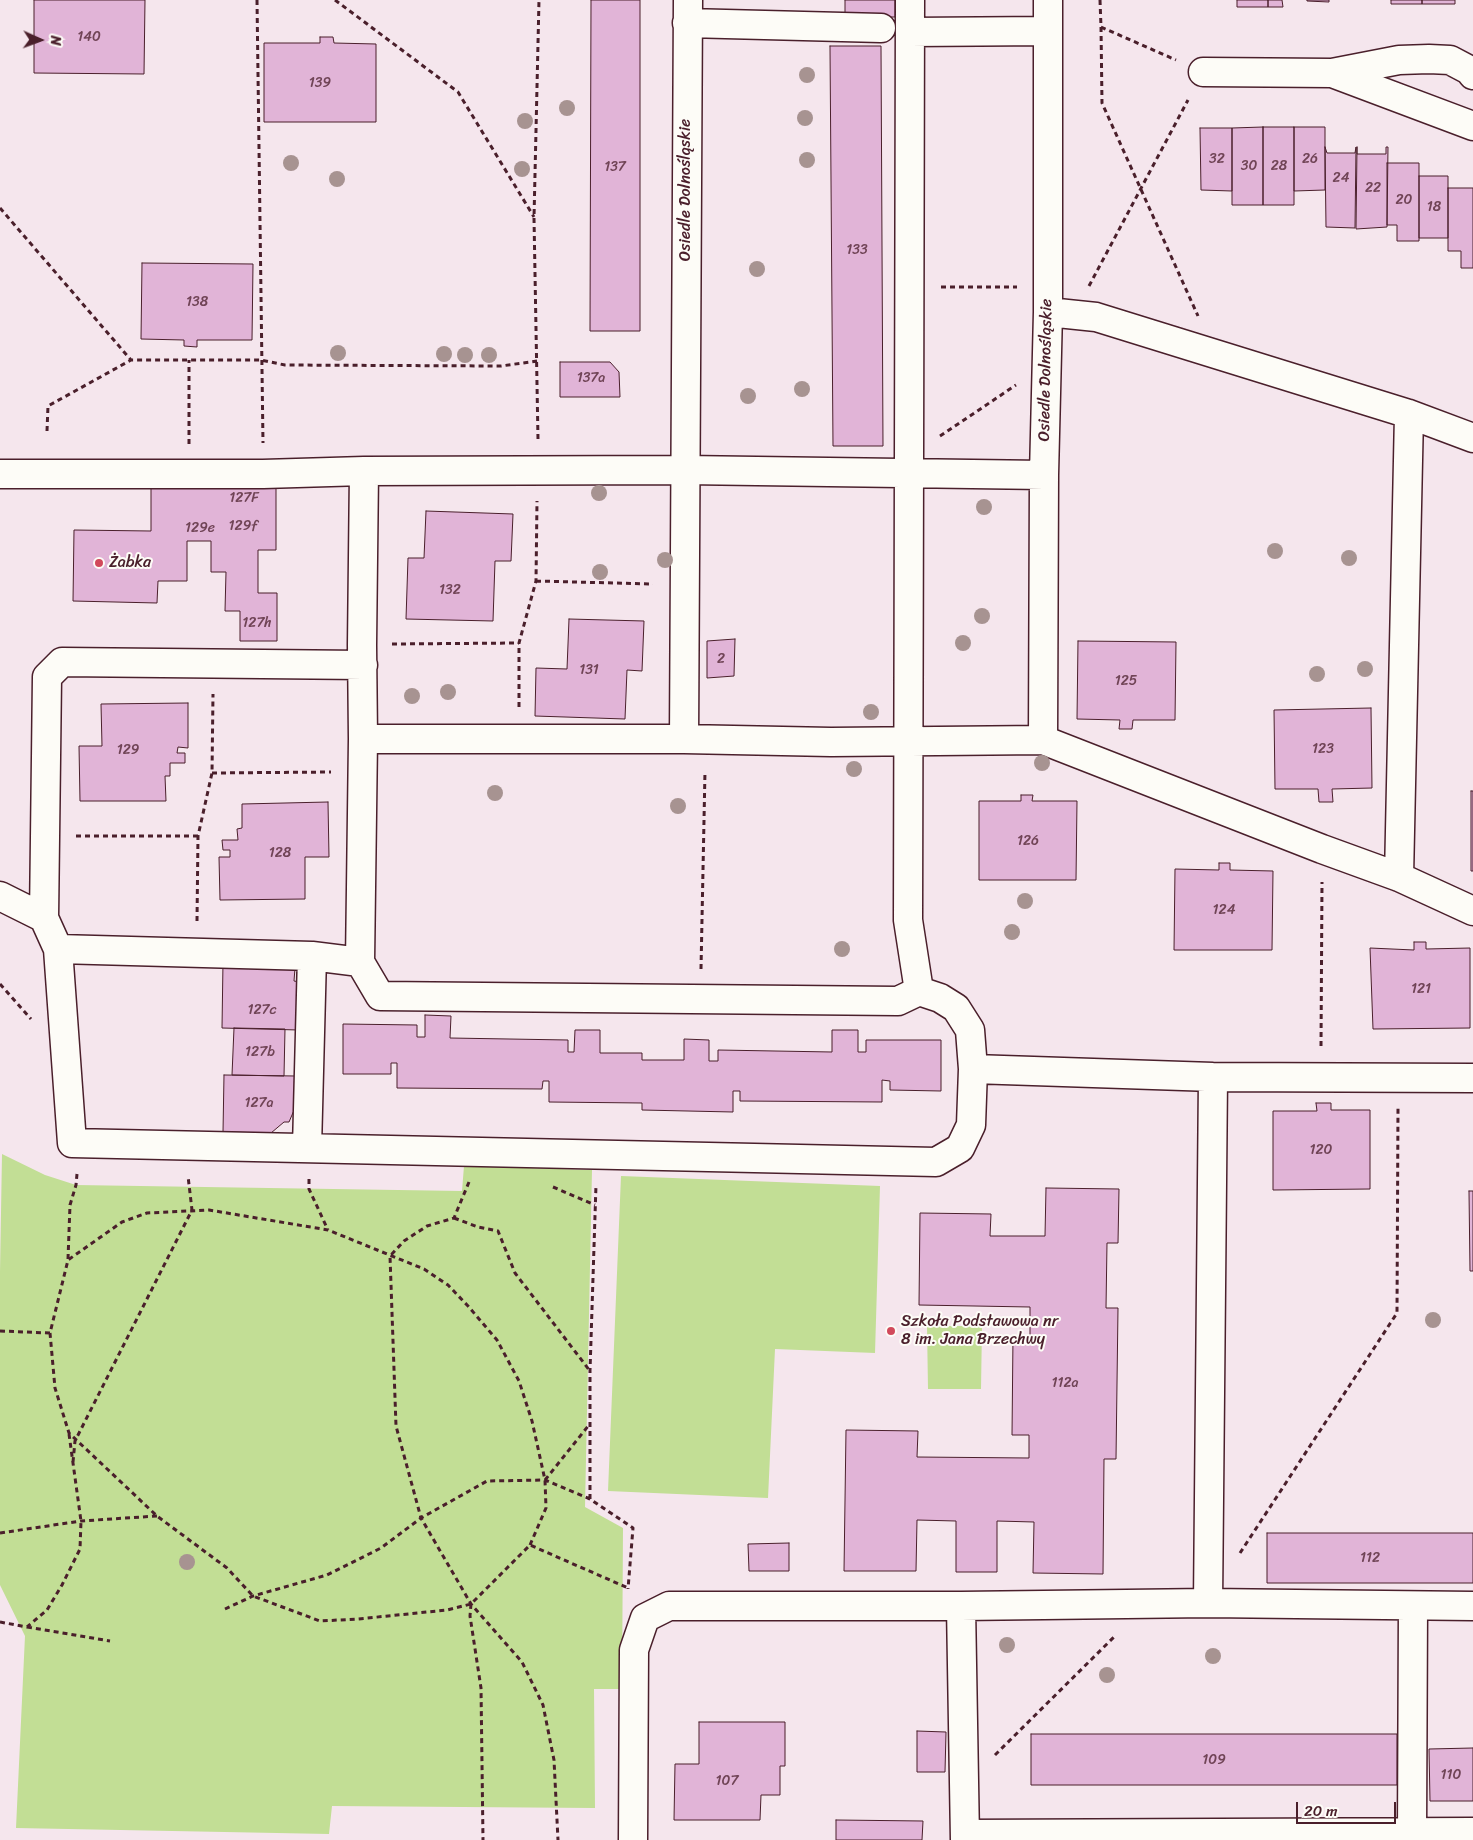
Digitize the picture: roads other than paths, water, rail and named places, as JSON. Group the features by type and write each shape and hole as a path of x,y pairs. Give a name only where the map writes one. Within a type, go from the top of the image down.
{"street":[{"path":"910,0 908,920 919,991"},
{"name":"Osiedle Dolnośląskie","path":"1043,740 1044,476 1048,312 1048,0"},
{"path":"688,11 881,28"},
{"name":"Osiedle Dolnośląskie","path":"688,11 684,584 694,740"},
{"path":"910,32 1048,31"},
{"path":"1203,72 1332,73 1399,60 1429,59 1450,60 1469,70 1473,75"},
{"path":"1332,73 1473,126"},
{"path":"1048,312 1096,317 1409,414 1473,438"},
{"path":"1399,877 1409,414"},
{"path":"0,474 263,474 364,471 685,470 909,472 1044,476"},
{"path":"362,655 214,663 62,662 47,678 44,918 58,949 72,1143 936,1162 960,1148 971,1125 973,1069 970,1030 956,1008 940,998 919,991 898,1001 380,996 360,962 364,739 362,655 364,471"},
{"path":"364,739 1043,740 1322,849 1399,877 1473,911"},
{"path":"0,896 44,918"},
{"path":"58,949 312,956 360,962"},
{"path":"307,1148 312,956"},
{"path":"973,1069 1213,1077 1473,1078"},
{"path":"1208,1603 1213,1077"},
{"path":"633,1840 634,1650 645,1618 669,1606 961,1606 1208,1603 1473,1606"},
{"path":"961,1606 965,1837 1200,1837 1473,1832"},
{"path":"1412,1833 1414,1606"}],"place":[{"name":"Żabka","path":"99,563"},
{"name":"Szkoła Podstawowa nr 8 im. Jana Brzechwy","path":"891,1331"}]}
